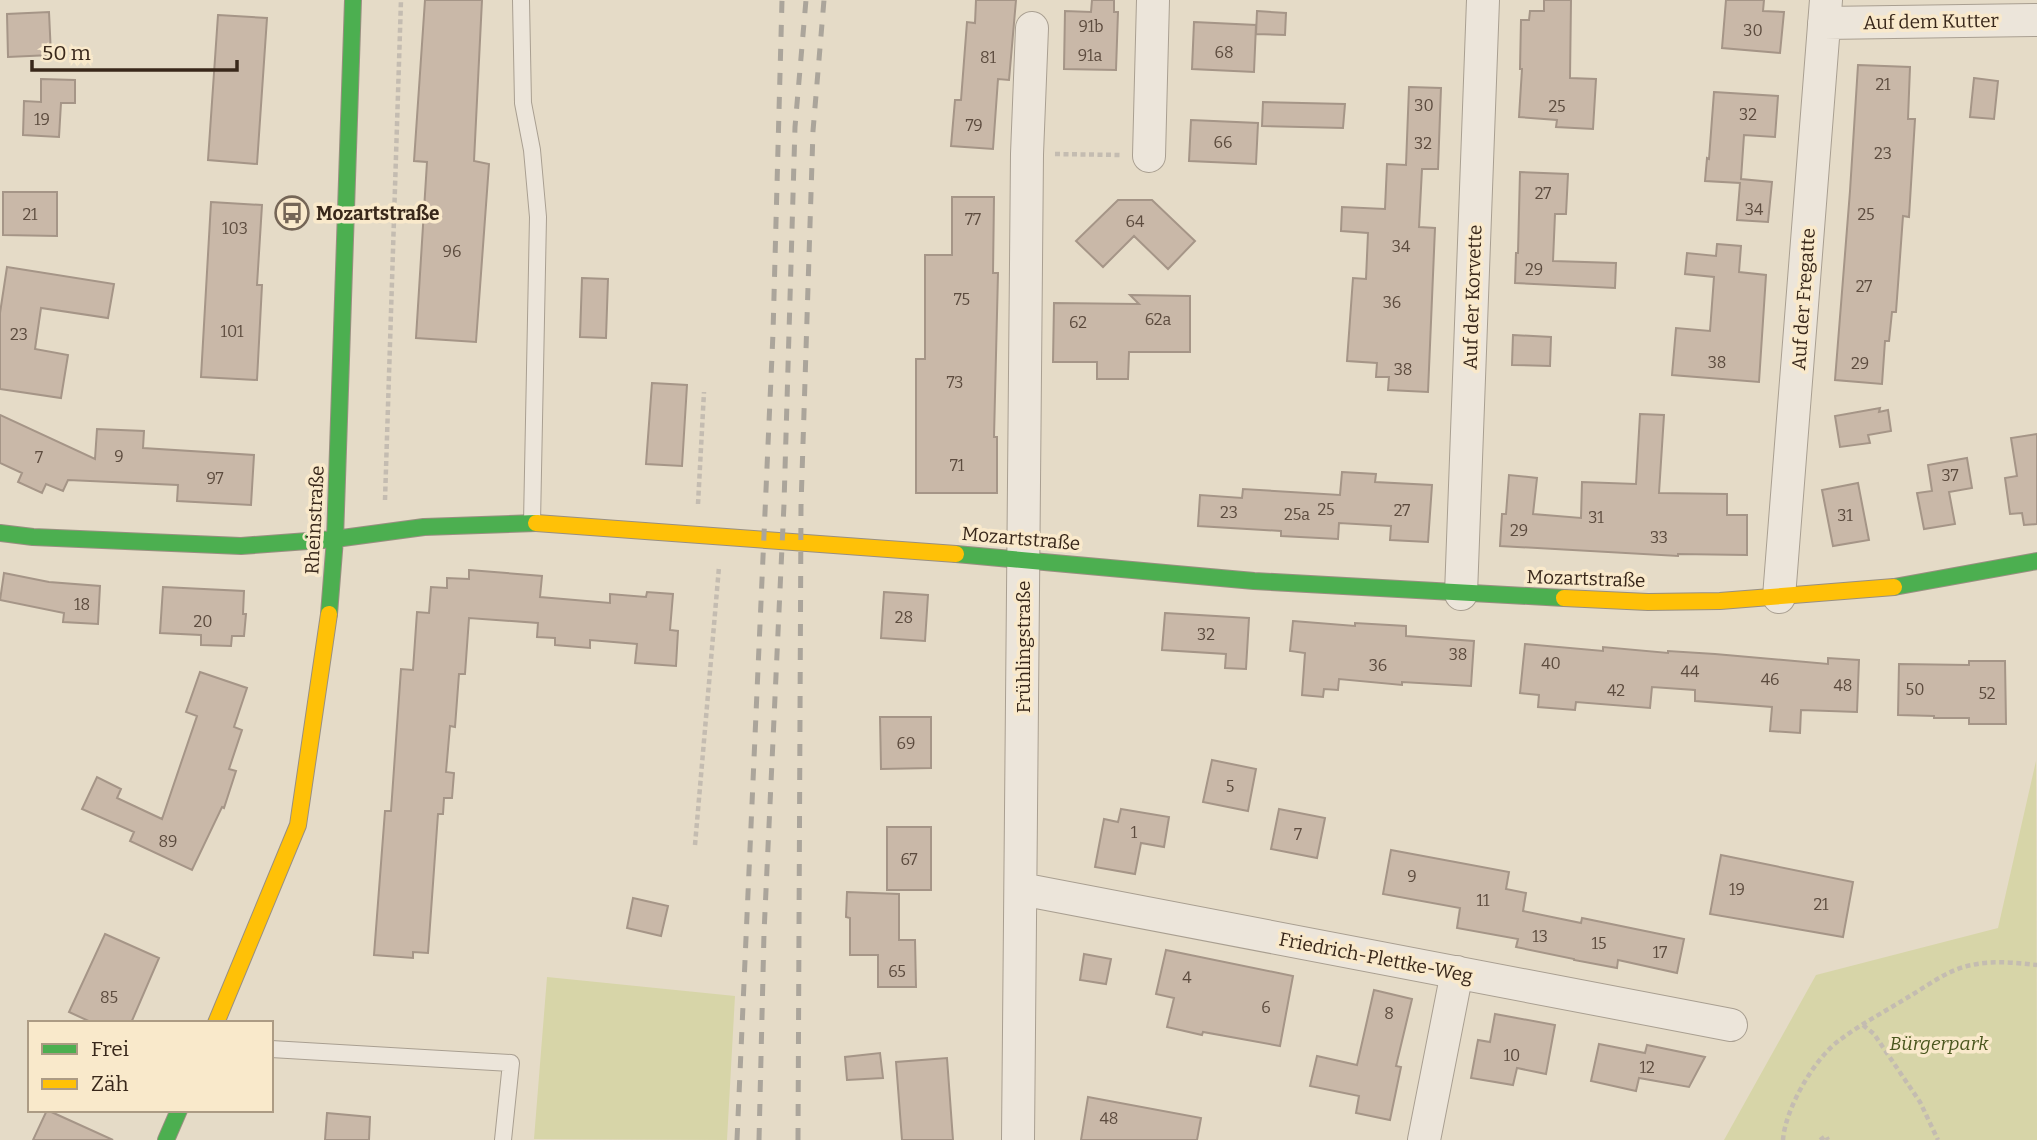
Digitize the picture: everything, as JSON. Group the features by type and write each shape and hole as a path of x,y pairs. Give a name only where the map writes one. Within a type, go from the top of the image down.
{"street":[{"name":"Rheinstraße","path":"217,1021 298,825 329,616 335,539 353,0"},
{"path":"1149,156 1153,0"},
{"name":"Auf der Korvette","path":"1461,594 1483,0"},
{"name":"Auf dem Kutter","path":"1825,11 2037,19"},
{"name":"Auf der Fregatte","path":"1779,597 1825,11"},
{"name":"Frühlingstraße","path":"1018,1140 1027,154 1032,28"},
{"name":"Mozartstraße","path":"0,533 33,537 242,546 335,539 424,527 532,523 1024,559 1254,581 1648,602 1720,601 1900,587 2037,561"},
{"name":"Friedrich-Plettke-Weg","path":"1021,889 1731,1025"},
{"path":"1424,1140 1457,972"},
{"path":"166,1140 178,1112"}],"lane":[{"path":"521,0 523,103 532,150 538,217 532,523"},
{"path":"273,1049 511,1063 503,1140"}],"path":[{"path":"384,532 401,0"},
{"path":"1027,154 1149,156"},
{"path":"696,536 704,392"},
{"path":"695,845 722,538"},
{"path":"1783,1140 1790,1111 1819,1061 1839,1040 1939,978 1971,965 2010,962 2037,965"},
{"path":"1863,1025 1874,1034 1920,1102 1938,1140"},
{"path":"1820,1140 1826,1136 1828,1140"}],"green space":[{"name":"Bürgerpark","path":"2036,761 2037,1140 1724,1140 1816,975 1998,928"},
{"path":"547,977 735,996 727,1140 534,1139"}],"building":[{"path":"425,0 482,0 474,161 489,164 476,342 416,338 427,162 414,161"},
{"path":"976,0 1016,0 1009,80 998,79 993,149 951,146 955,100 961,100 967,22 975,23"},
{"path":"1092,0 1114,0 1114,12 1118,12 1116,70 1064,69 1065,11 1091,12"},
{"path":"1544,0 1571,0 1570,78 1596,79 1593,129 1556,127 1557,120 1519,117 1521,20 1529,20 1530,11 1544,11"},
{"path":"1726,0 1764,0 1763,11 1784,12 1780,53 1722,48"},
{"path":"1257,11 1286,13 1285,35 1256,34"},
{"path":"49,12 51,55 8,57 7,14"},
{"path":"218,15 267,18 257,164 208,160"},
{"path":"1194,22 1256,25 1254,72 1192,69"},
{"path":"1858,65 1910,67 1908,119 1915,119 1909,217 1903,216 1896,312 1892,312 1889,341 1885,341 1882,384 1835,380"},
{"path":"1974,78 1998,81 1994,119 1970,117"},
{"path":"41,79 75,80 75,103 61,103 59,137 23,135 24,101 41,102"},
{"path":"1409,87 1441,88 1438,169 1422,169 1419,227 1435,228 1428,392 1388,390 1389,377 1376,377 1377,363 1347,361 1353,278 1366,279 1368,233 1341,231 1342,207 1385,209 1387,164 1406,165"},
{"path":"1714,92 1778,96 1775,137 1744,135 1741,179 1772,182 1768,222 1737,220 1740,183 1705,181"},
{"path":"1263,102 1345,104 1343,128 1262,126"},
{"path":"1191,120 1258,123 1256,164 1189,161"},
{"path":"1520,172 1568,174 1566,214 1555,214 1553,261 1616,263 1615,288 1515,283"},
{"path":"3,192 57,192 57,236 3,235"},
{"path":"952,197 994,197 993,273 998,273 994,437 997,437 997,493 916,493 916,359 925,359 925,255 952,255"},
{"path":"1118,200 1152,200 1195,241 1168,269 1134,236 1103,267 1076,241"},
{"path":"211,202 262,205 257,285 262,285 257,380 201,377"},
{"path":"1717,244 1741,246 1739,272 1766,275 1759,382 1672,375 1676,328 1710,331 1714,277 1685,274 1687,253 1716,256"},
{"path":"7,267 114,284 108,318 41,308 35,349 68,355 61,398 0,389 0,313"},
{"path":"582,278 608,279 606,338 580,337"},
{"path":"1130,295 1190,296 1190,352 1129,352 1128,379 1097,379 1097,362 1053,362 1054,303 1139,304"},
{"path":"1513,335 1551,337 1550,366 1512,365"},
{"path":"652,383 687,385 682,466 646,464"},
{"path":"1880,408 1879,412 1888,410 1891,431 1868,435 1870,443 1840,447 1835,416"},
{"path":"1640,414 1664,415 1659,493 1727,494 1727,515 1747,515 1747,555 1678,556 1500,546 1509,475 1537,478 1533,514 1581,518 1582,482 1636,484"},
{"path":"0,415 95,459 97,429 144,431 143,448 254,455 251,505 177,501 178,485 68,480 63,491 46,484 42,493 18,482 22,473 0,463"},
{"path":"2037,434 2037,524 2024,525 2022,513 2010,514 2005,478 2017,476 2011,438"},
{"path":"1967,458 1972,488 1949,492 1955,524 1924,529 1917,493 1932,491 1928,465"},
{"path":"1342,472 1376,474 1375,482 1432,485 1428,542 1390,540 1391,526 1339,523 1338,539 1281,536 1281,531 1198,526 1200,495 1242,498 1243,489 1340,495"},
{"path":"1858,483 1869,540 1833,546 1822,490"},
{"path":"469,570 542,576 540,597 610,603 610,594 646,597 647,592 673,594 670,630 678,631 676,666 635,663 637,644 590,640 590,648 555,645 555,638 537,637 538,623 469,618 465,674 459,674 455,727 450,726 446,772 454,773 452,798 444,798 443,814 438,814 428,953 413,952 413,958 374,955 385,811 391,811 401,669 413,670 417,612 429,613 431,587 447,588 447,578 469,579"},
{"path":"4,573 49,582 100,586 98,624 63,622 64,613 0,600"},
{"path":"163,587 244,591 244,636 232,636 231,646 201,645 201,635 160,633"},
{"path":"884,592 928,595 925,641 881,638"},
{"path":"1165,613 1249,618 1246,669 1225,668 1226,654 1162,650"},
{"path":"1293,621 1355,626 1355,623 1406,626 1406,636 1474,641 1471,686 1402,682 1402,685 1339,679 1338,690 1324,689 1323,697 1302,695 1305,653 1290,651"},
{"path":"1525,644 1603,651 1603,647 1715,654 1828,664 1828,658 1859,660 1857,712 1801,710 1800,733 1770,731 1772,707 1695,701 1695,690 1652,687 1650,708 1576,702 1575,710 1538,707 1539,695 1520,693"},
{"path":"1969,661 2005,661 2006,724 1969,724 1969,718 1898,715 1899,664 1969,665"},
{"path":"200,672 247,688 234,727 242,730 229,769 236,771 224,808 222,807 192,870 130,841 134,832 82,809 97,777 121,789 117,798 162,819 197,716 186,712"},
{"path":"880,717 931,717 931,768 881,769"},
{"path":"1212,760 1256,769 1248,811 1203,802"},
{"path":"1121,809 1169,817 1164,847 1141,843 1135,874 1095,867 1104,819 1118,822"},
{"path":"1279,809 1325,818 1317,858 1271,849"},
{"path":"887,827 931,827 931,890 887,890"},
{"path":"1391,850 1509,872 1506,889 1526,893 1523,911 1581,923 1582,918 1684,939 1677,973 1618,960 1617,968 1574,960 1516,947 1518,939 1457,928 1460,908 1383,894"},
{"path":"1721,855 1853,882 1843,937 1710,914"},
{"path":"847,892 899,894 899,940 915,940 916,987 878,987 878,955 850,955 850,918 846,917"},
{"path":"633,898 668,906 661,936 627,928"},
{"path":"105,934 159,958 132,1021 89,1021 69,1012"},
{"path":"1166,950 1293,976 1280,1046 1167,1027 1174,998 1156,994"},
{"path":"1084,954 1111,959 1106,984 1080,980"},
{"path":"1374,990 1412,999 1396,1066 1401,1067 1390,1120 1356,1113 1359,1096 1310,1086 1317,1056 1357,1065"},
{"path":"1495,1014 1555,1025 1546,1074 1517,1068 1513,1085 1471,1078 1478,1040 1490,1042"},
{"path":"1599,1044 1645,1053 1647,1045 1705,1057 1689,1087 1639,1078 1636,1091 1591,1081"},
{"path":"880,1053 883,1078 847,1080 845,1057"},
{"path":"947,1058 953,1140 902,1140 896,1062"},
{"path":"1088,1097 1201,1118 1197,1140 1081,1140"},
{"path":"46,1112 51,1112 113,1140 33,1140"},
{"path":"327,1113 370,1117 369,1140 325,1140"}],"railway":[{"path":"737,1140 773,333 782,0"},
{"path":"759,1140 764,933 784,504 795,127 806,0"},
{"path":"798,1140 801,506 813,131 824,0"}],"traffic: fast":[{"path":"329,614 335,539 353,0"},
{"path":"0,533 33,537 241,546 335,539 424,527 536,523"},
{"path":"956,554 1254,581 1564,598"},
{"path":"1894,587 2037,561"},
{"path":"166,1140 178,1112"}],"traffic: slow":[{"path":"536,523 956,554"},
{"path":"1564,598 1648,602 1720,601 1894,587"},
{"path":"217,1021 298,825 329,614"}],"place":[{"name":"Mozartstraße","path":"292,213"}]}
